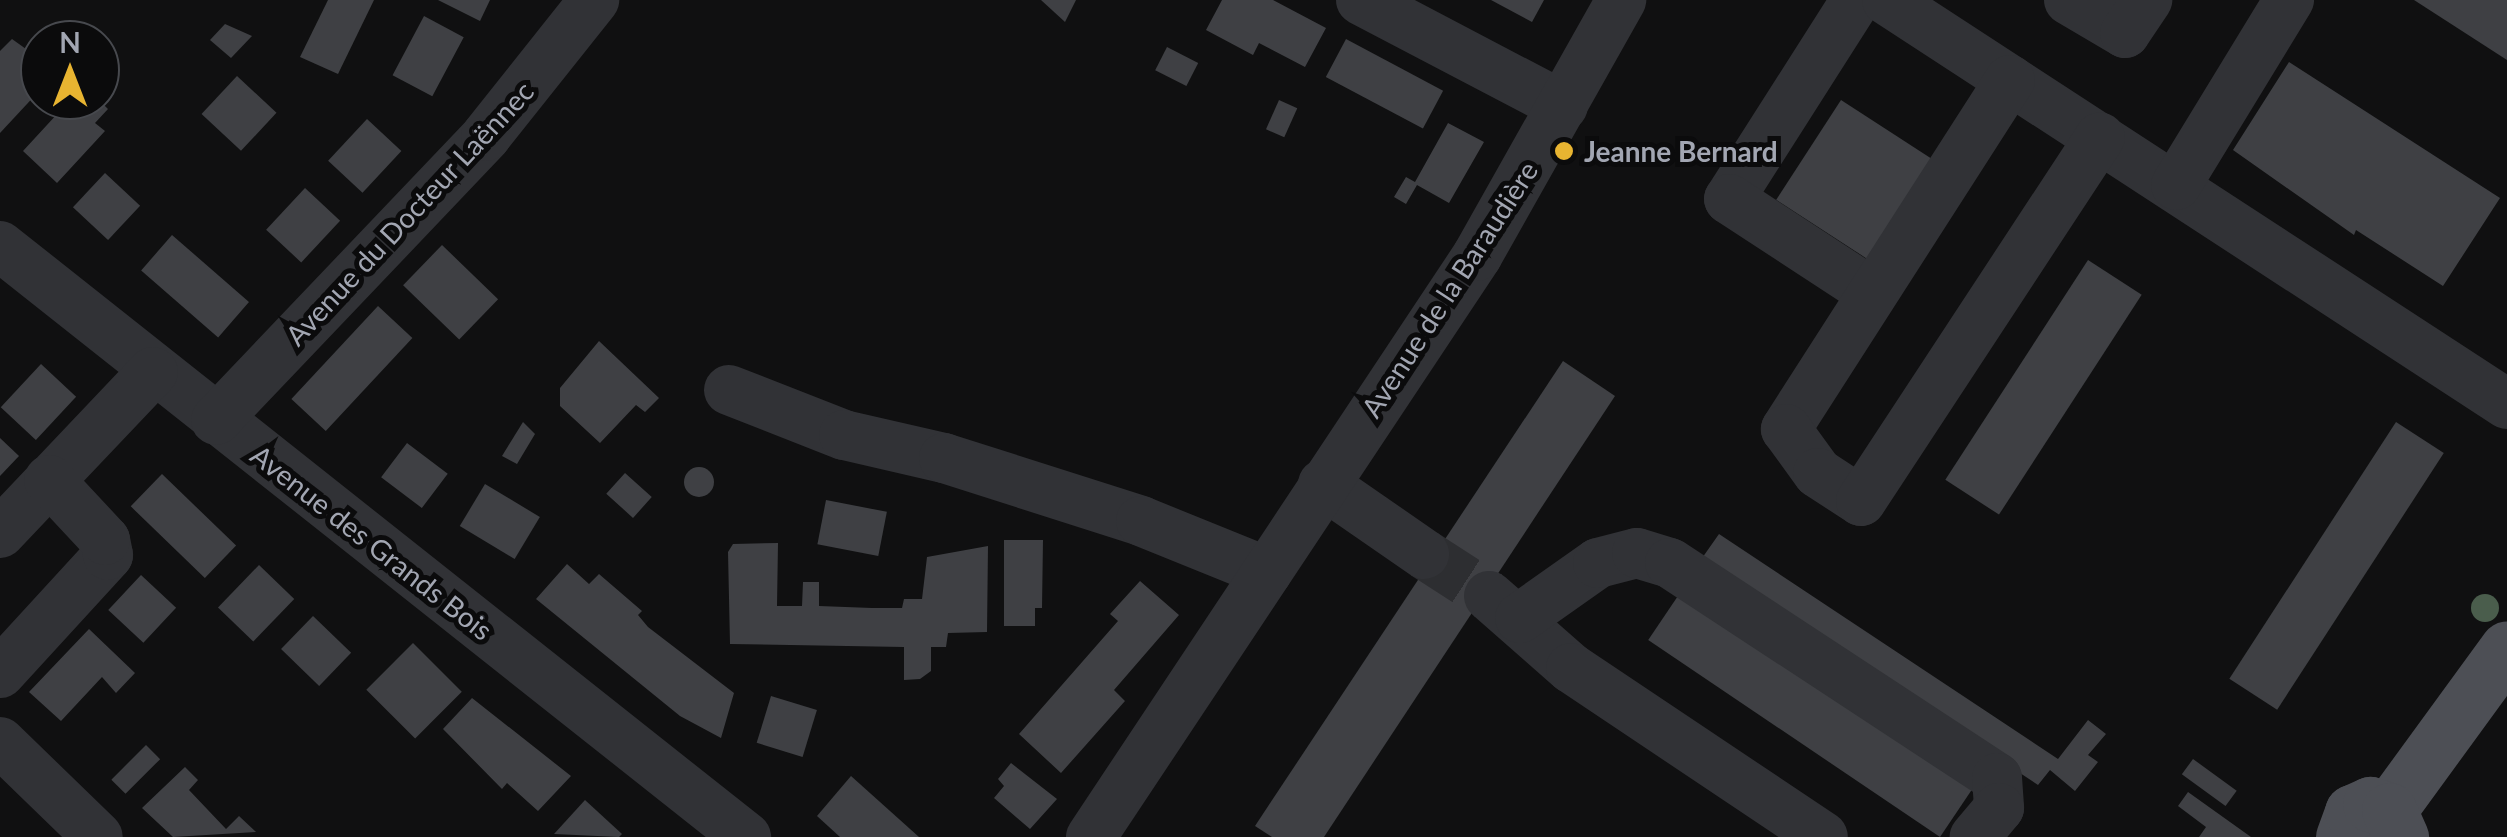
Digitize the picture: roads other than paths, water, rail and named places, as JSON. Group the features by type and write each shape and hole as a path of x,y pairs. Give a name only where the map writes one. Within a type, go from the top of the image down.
{"main road":[{"path":"2343,837 2346,820 2360,807 2395,824 2507,648"}],"street":[{"name":"Avenue du Docteur Laënnec","path":"216,420 486,136 594,0"},
{"path":"1361,0 1563,106"},
{"name":"Avenue de la Baraudière","path":"1091,837 1476,256 1621,0"},
{"path":"1856,0 1729,199 1871,292"},
{"path":"1887,0 2507,404"},
{"path":"2070,0 2125,33 2147,0"},
{"path":"2176,186 2289,0"},
{"path":"2010,80 1786,429 1818,473 1861,501 2100,137"},
{"name":"Avenue des Grands Bois","path":"0,246 153,372 746,837"},
{"path":"0,532 153,372"},
{"path":"729,390 844,435 944,458 1141,521 1267,572"},
{"path":"0,674 102,567 106,540 49,480"},
{"path":"1323,484 1424,554"},
{"path":"1823,837 1570,668 1504,607 1598,563 1637,553 1670,563 1997,778 1998,808 1975,837"},
{"path":"0,742 98,837"}],"tunnel":[{"path":"1424,554 1489,596"}],"place":[{"name":"Jeanne Bernard","path":"1564,151"}]}
